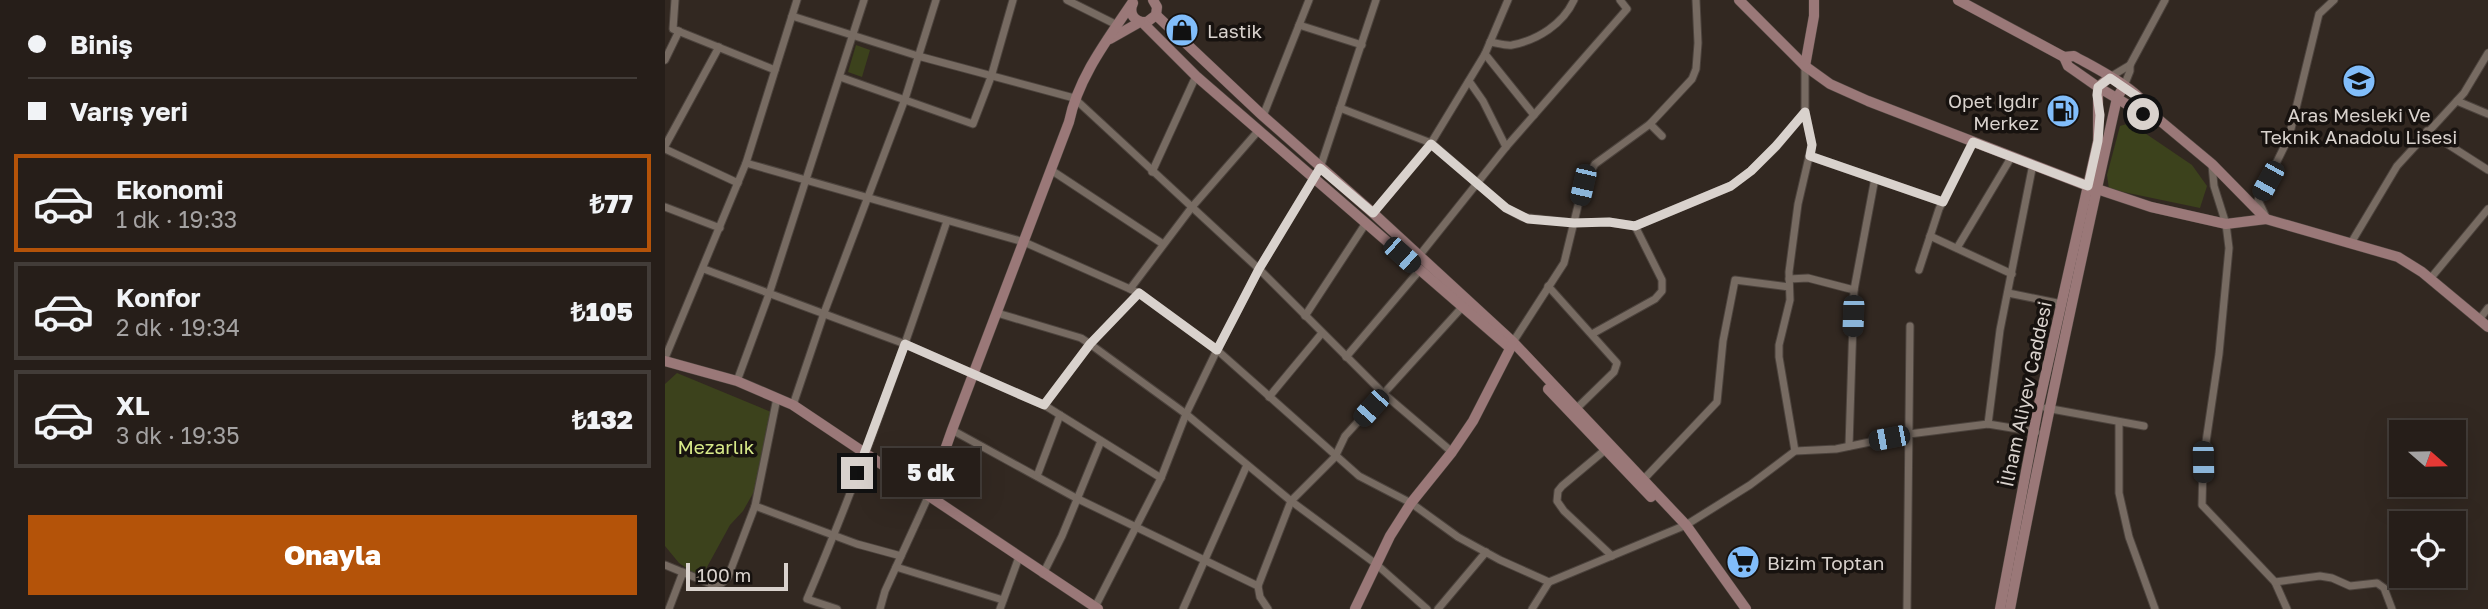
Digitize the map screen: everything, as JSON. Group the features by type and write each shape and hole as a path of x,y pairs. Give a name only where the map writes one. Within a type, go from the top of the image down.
{"street":[{"path":"665,60 675,0"},
{"path":"797,0 738,183 665,360 737,381 793,405 1096,608 1161,478 1186,414 1217,350 1259,269 1317,173 1376,0"},
{"path":"737,381 806,181 864,0"},
{"path":"793,405 824,313 905,99 936,0"},
{"path":"840,77 974,124 991,77 1013,0"},
{"path":"1067,0 1117,25"},
{"path":"1107,40 1142,22 1150,21 1156,15 1157,7 1153,0"},
{"path":"1263,117 1309,0"},
{"path":"1373,213 1431,144 1485,54 1507,2 1497,0"},
{"path":"1490,41 1510,46 1539,36 1561,20 1574,0"},
{"path":"1419,256 1445,227 1506,147 1627,9 1620,0"},
{"path":"1355,609 1376,564 1411,503 1452,452 1486,398 1512,345 1564,263 1583,185 1595,163 1650,124 1692,79 1696,69 1696,0"},
{"path":"1738,0 1805,66 1830,84 1868,102 2092,188 2151,207 2225,224 2266,219 2398,257 2430,279 2488,327"},
{"path":"1795,452 1779,345 1790,300 1789,283 1798,204 1812,145 1805,112 1805,66 1814,16 1814,0"},
{"path":"1958,0 2064,57 2074,56 2124,86 2148,104 2152,114 2212,164 2266,219"},
{"path":"2092,188 2117,98 2130,71 2130,65 2165,0"},
{"path":"2266,219 2258,200 2288,137 2319,14 2333,0"},
{"path":"880,609 885,592 929,495 951,430 1069,122 1074,98 1133,1"},
{"path":"1133,1 1132,15 1196,76 1259,130 1373,213 1465,304 1512,345 1643,480 1746,609"},
{"path":"1156,15 1263,117 1366,223 1419,271 1465,304"},
{"path":"792,16 918,56 1074,98 1259,269 1384,394 1452,452"},
{"path":"1299,25 1362,45"},
{"path":"672,28 775,70"},
{"path":"719,47 665,147 738,183"},
{"path":"2351,243 2397,166 2464,93 2488,53"},
{"path":"1485,54 1534,115"},
{"path":"2064,57 2068,66 2098,87 2143,114 2152,114"},
{"path":"2098,87 2130,65"},
{"path":"1151,172 1196,76"},
{"path":"1469,81 1483,101 1506,147"},
{"path":"2092,188 2098,141 2098,87"},
{"path":"2457,101 2488,114"},
{"path":"1340,108 1431,144 1506,208 1523,217 1635,226 1731,186 1751,171 1805,112"},
{"path":"1650,124 1662,136"},
{"path":"1130,289 1192,207 1259,130"},
{"path":"2427,131 2488,170"},
{"path":"1919,270 1943,202 1973,142"},
{"path":"1810,156 1943,202"},
{"path":"1957,248 2012,156"},
{"path":"745,163 1024,242 1139,293 1217,350 1359,477 1411,503 1440,526 1486,552 1549,582"},
{"path":"1988,424 2000,330 2033,164"},
{"path":"2212,164 2214,186 2229,248 2219,354 2203,462 2202,505 2275,582 2287,609"},
{"path":"1051,170 1163,244"},
{"path":"1849,446 1854,290 1875,178"},
{"name":"İlham Aliyev Caddesi","path":"2043,408 2062,304 2092,188"},
{"name":"İlham Aliyev Caddesi","path":"2000,609 2092,188"},
{"path":"665,207 720,228"},
{"path":"2430,279 2488,209"},
{"path":"837,609 807,599 834,536 947,221"},
{"path":"1305,316 1366,223"},
{"path":"1593,334 1655,299 1662,291 1662,280 1635,226"},
{"path":"1930,236 2012,274"},
{"path":"704,268 905,344 1044,405 1161,478"},
{"path":"1346,357 1419,271"},
{"path":"1643,480 1717,402 1723,341 1735,280 1789,283 1808,278 1854,290"},
{"path":"1548,286 1617,363 1616,368 1576,409"},
{"path":"1044,405 1090,344 1139,293"},
{"path":"2008,293 2062,304"},
{"path":"1264,607 1258,586 1291,501 1335,457 1345,436 1465,304"},
{"path":"2479,320 2488,308"},
{"path":"997,313 1081,338 1090,344 1186,414 1291,501 1376,564 1427,609"},
{"path":"1907,609 1910,326"},
{"path":"1269,397 1322,333"},
{"path":"1512,345 1605,450 1683,527 1739,609"},
{"path":"665,565 714,584 725,581 755,506 778,398"},
{"path":"2043,408 2144,426"},
{"path":"1037,476 1060,415"},
{"path":"2119,422 2119,493 2129,537 2155,609"},
{"path":"1532,609 1549,582 1683,527 1750,485 1795,452 1988,424 2038,432"},
{"path":"951,430 1076,498 1258,586"},
{"name":"İlham Aliyev Caddesi","path":"2010,609 2038,432"},
{"path":"1043,574 1062,537 1101,441"},
{"path":"1605,450 1562,486 1557,501 1612,556"},
{"path":"1183,609 1247,465"},
{"path":"755,506 834,536 901,556"},
{"path":"1438,609 1486,552"},
{"path":"1000,609 1019,557"},
{"path":"897,567 1003,600"},
{"path":"669,609 683,572"},
{"path":"2275,582 2320,576 2350,586 2377,583 2384,588 2392,609"}],"green space":[{"path":"856,45 870,50 862,77 848,72"},
{"path":"2130,123 2192,165 2207,186 2200,208 2109,189 2107,175 2120,126"},
{"name":"Mezarlık","path":"677,373 771,412 764,474 743,511 730,525 701,578 679,563 665,546 665,384"}],"place":[{"name":"Lastik","path":"1182,30"},
{"name":"Aras Mesleki Ve Teknik Anadolu Lisesi","path":"2359,81"},
{"name":"Opet Iğdır Merkez","path":"2063,111"},
{"name":"Bizim Toptan","path":"1743,562"}],"route":[{"path":"857,473 905,344 1044,405 1090,344 1139,293 1217,350 1259,269 1320,168 1373,213 1431,144 1506,208 1528,219 1574,223 1609,222 1635,226 1731,186 1751,171 1787,135 1805,112 1812,145 1810,156 1943,202 1973,142 2088,186 2098,141 2098,87 2110,78 2148,104 2152,114 2143,114"}]}
